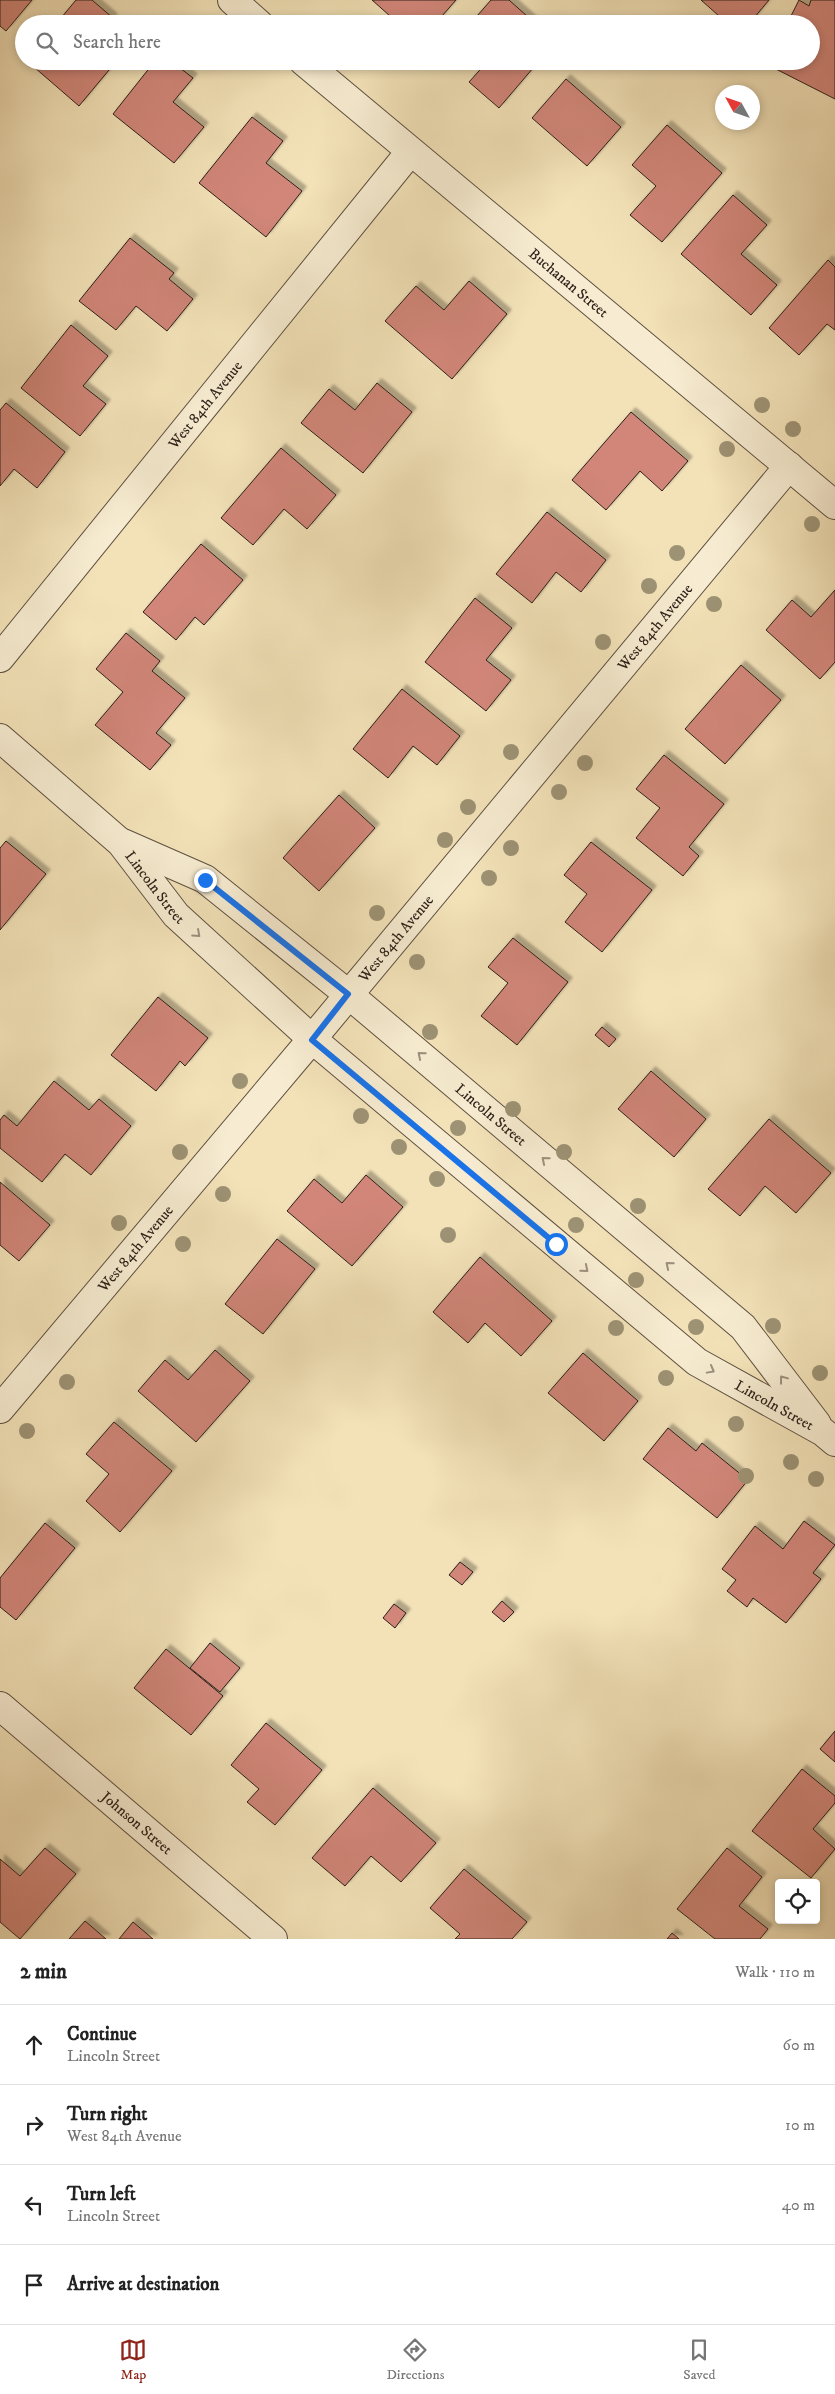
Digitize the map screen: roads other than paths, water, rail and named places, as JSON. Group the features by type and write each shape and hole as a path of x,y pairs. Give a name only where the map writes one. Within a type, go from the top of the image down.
{"street":[{"path":"232,0 249,15"},
{"name":"Buchanan Street","path":"314,70 835,505"},
{"name":"West 84th Avenue","path":"0,658 410,152"},
{"name":"West 84th Avenue","path":"0,1409 312,1040 348,994 789,466"},
{"name":"Lincoln Street","path":"0,738 121,843 176,915 312,1040 697,1362 829,1437"},
{"name":"Lincoln Street","path":"121,843 205,880 348,994 744,1327 829,1437"},
{"name":"Johnson Street","path":"0,1706 273,1939"}]}
